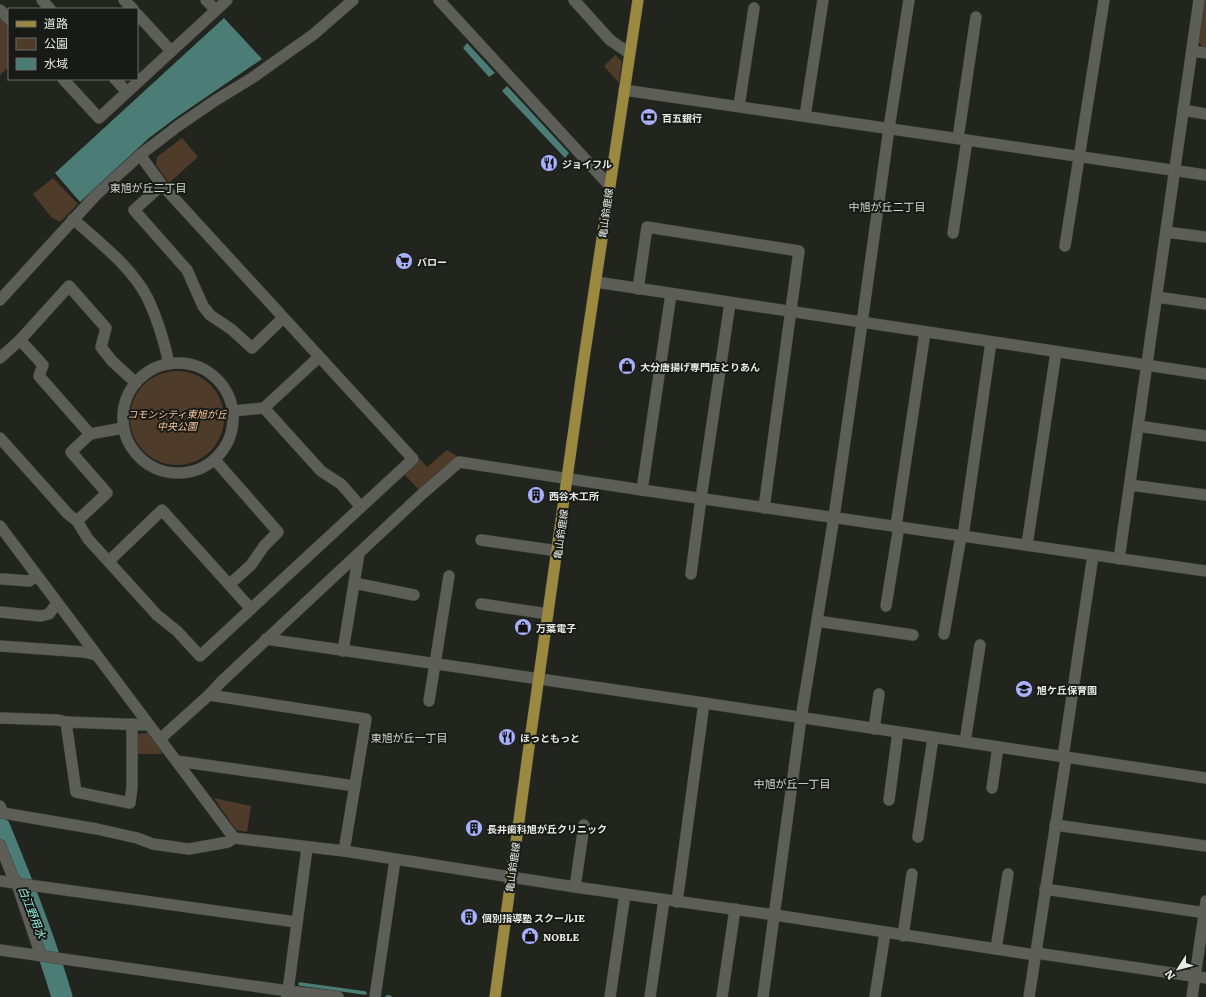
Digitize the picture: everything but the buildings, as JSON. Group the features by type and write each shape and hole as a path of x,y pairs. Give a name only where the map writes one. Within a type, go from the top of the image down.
{"main road":[{"name":"亀山鈴鹿線","path":"495,997 609,185 638,0"}],"street":[{"path":"42,0 49,8"},
{"path":"124,0 132,8"},
{"path":"206,0 216,10"},
{"path":"64,80 99,118 227,0"},
{"path":"0,300 96,194 140,155 197,113 252,78 314,34 353,0"},
{"path":"439,0 609,185"},
{"path":"574,0 610,40 629,53"},
{"path":"805,116 824,0"},
{"path":"763,997 801,718 834,517 889,128 909,0"},
{"path":"1065,246 1104,0"},
{"path":"1119,559 1200,0"},
{"path":"739,106 754,8"},
{"path":"0,10 8,18"},
{"path":"138,15 171,51"},
{"path":"953,234 976,17"},
{"path":"1192,50 1206,53"},
{"path":"116,80 127,92"},
{"path":"624,90 1206,175"},
{"path":"1183,110 1206,114"},
{"path":"0,438 68,514 77,521 88,539 156,615 177,631 200,656 413,459 162,185 140,155"},
{"path":"162,185 134,210 187,270 203,306 210,315 231,329 252,348 283,318"},
{"path":"73,219 128,270 141,286 161,331 169,363"},
{"path":"638,289 647,228 799,251 792,312 764,508"},
{"path":"1166,232 1206,237"},
{"path":"596,282 1206,374"},
{"path":"0,358 20,340 69,286 106,328 101,347 112,361 136,383"},
{"path":"642,490 671,294"},
{"path":"1157,296 1206,304"},
{"path":"692,574 701,498 730,302"},
{"path":"886,606 925,332"},
{"path":"20,340 43,365 38,376 90,434"},
{"path":"944,634 962,536 991,342"},
{"path":"1027,544 1056,352"},
{"path":"233,411 264,408 319,357"},
{"path":"169,363 201,368 211,374 222,386 233,411 233,423 229,436 223,449 215,460 203,467 189,472 180,473 162,472 149,466 136,453 123,428 126,404 131,389 136,383 142,377 169,363"},
{"path":"264,408 321,471 341,484 361,507"},
{"path":"1138,426 1206,436"},
{"path":"77,521 107,492 71,452 90,434 123,428"},
{"path":"215,460 278,532 264,546 251,565 230,584"},
{"path":"160,740 421,495 460,462 764,508 1027,544 1206,571"},
{"path":"1130,485 1206,495"},
{"path":"109,561 162,510 251,609"},
{"path":"0,526 234,838"},
{"path":"481,540 558,551"},
{"path":"343,651 359,553"},
{"path":"1029,997 1093,555"},
{"path":"2,579 29,581 37,576"},
{"path":"429,701 450,576"},
{"path":"354,583 414,595"},
{"path":"0,612 41,616 49,614 57,604"},
{"path":"481,604 548,614"},
{"path":"817,621 913,634"},
{"path":"266,639 1206,778"},
{"path":"965,742 980,645"},
{"path":"0,646 84,652 96,655"},
{"path":"874,729 879,694"},
{"path":"209,695 366,719 344,851"},
{"path":"677,902 704,703"},
{"path":"0,718 149,725"},
{"path":"66,722 76,792 130,804 132,787 132,724"},
{"path":"888,800 898,732"},
{"path":"918,837 933,738"},
{"path":"992,788 998,747"},
{"path":"177,761 355,786"},
{"path":"0,806 3,813 96,829 137,838 153,844 189,849 228,842 234,838 307,848 344,851 575,887 775,915 903,936 1201,978"},
{"path":"575,887 584,825"},
{"path":"1055,825 1206,846"},
{"path":"0,845 47,957"},
{"path":"287,994 307,848"},
{"path":"375,997 395,860"},
{"path":"903,936 912,874"},
{"path":"996,949 1008,874"},
{"path":"0,881 296,922"},
{"path":"1045,889 1205,913"},
{"path":"610,997 625,894"},
{"path":"650,997 664,900"},
{"path":"1192,997 1201,978 1206,901"},
{"path":"722,997 735,910"},
{"path":"875,997 885,933"},
{"path":"0,950 287,994 338,997"}],"green space":[{"path":"1203,0 1206,0 1206,48 1202,47 1198,40"},
{"path":"0,16 8,25 8,68 0,75"},
{"path":"615,55 622,61 619,83 604,66"},
{"path":"182,138 198,157 169,183 156,165 157,157"},
{"path":"53,178 78,204 60,222 51,217 33,194"},
{"name":"コモンシティ東旭が丘 中央公園","path":"177,371 195,375 210,385 220,400 224,418 220,436 210,451 195,461 177,465 159,461 144,451 134,436 130,418 134,400 144,385 159,375"},
{"path":"447,450 457,456 450,465 420,491 404,474 420,459 427,467"},
{"path":"148,733 162,752 161,754 137,754 137,734"},
{"path":"214,798 251,806 247,832 236,830"}],"water":[{"path":"224,18 262,59 149,138 80,202 55,173"},
{"path":"467,43 495,73 489,77 463,48"},
{"path":"507,86 569,153 565,158 502,91"}],"waterway":[{"name":"白江野用水","path":"0,828 41,933 62,997"},
{"name":"白江野用水","path":"300,984 365,993"}],"place":[{"name":"百五銀行","path":"649,117"},
{"name":"ジョイフル","path":"549,163"},
{"name":"バロー","path":"404,261"},
{"name":"大分唐揚げ専門店とりあん","path":"627,366"},
{"name":"西谷木工所","path":"536,495"},
{"name":"万葉電子","path":"523,627"},
{"name":"旭ケ丘保育園","path":"1024,689"},
{"name":"ほっともっと","path":"507,737"},
{"name":"長井歯科旭が丘クリニック","path":"474,828"},
{"name":"個別指導塾 スクールIE","path":"469,917"},
{"name":"NOBLE","path":"530,936"}],"district":[{"name":"東旭が丘二丁目","path":"148,187"},
{"name":"中旭が丘二丁目","path":"887,206"},
{"name":"東旭が丘一丁目","path":"409,737"},
{"name":"中旭が丘一丁目","path":"792,783"}]}
